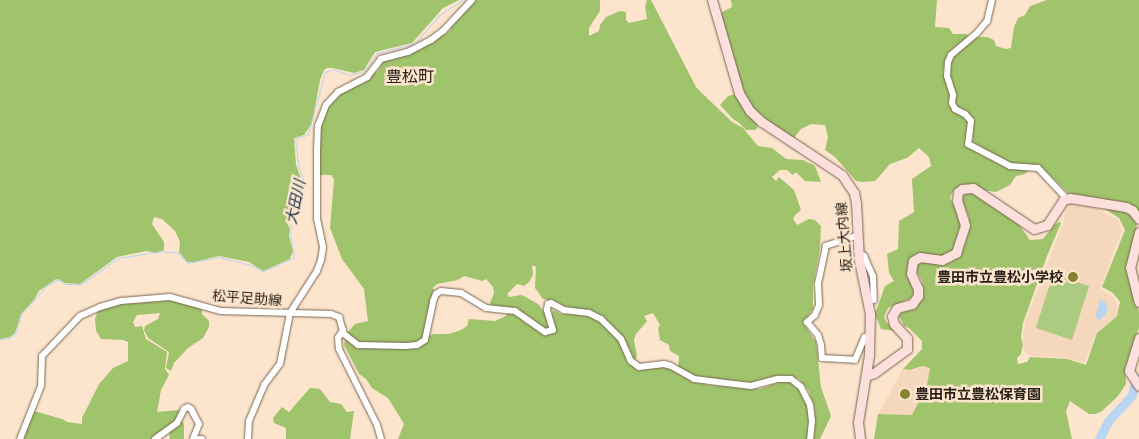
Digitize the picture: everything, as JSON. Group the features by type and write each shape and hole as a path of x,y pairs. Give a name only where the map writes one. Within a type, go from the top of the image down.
{"main road":[{"name":"坂上大内線","path":"712,0 739,93 744,102 762,122 834,169 847,181 856,204 857,251 868,304 870,335 866,376 858,422 860,439"},
{"path":"866,376 874,373 907,349 907,338 894,324 892,316 897,308 912,304 918,296 918,289 911,272 913,261 920,257 942,260 956,253 965,225 956,201 958,192 962,189 973,188 1034,229 1047,225 1066,198 1076,197 1126,207 1132,210 1139,219"},
{"path":"1139,232 1130,267 1139,302"},
{"path":"1139,338 1129,365 1132,378 1139,386"}],"street":[{"path":"248,439 249,421 264,385 280,364 290,313 317,271 323,254 317,218 317,151 318,126 326,105 338,92 367,77 381,59 408,52 431,40 472,0"},
{"path":"992,0 987,21 977,33 951,55 948,62 947,76 953,95 952,103 955,110 965,114 970,121 968,144 1010,166 1038,168 1066,198"},
{"path":"856,236 826,246 818,284 819,305 815,315 807,322 818,334 822,358 855,360 865,337 870,335"},
{"path":"857,251 864,256 873,276 874,300"},
{"path":"343,330 344,334 358,346 416,345 425,340 433,301 436,294 441,291 461,293 486,308 515,311 542,330 550,332 553,330 546,310 548,304 551,303 564,310 589,313 600,319 621,339 631,361 639,367 664,364 694,379 751,386 778,378 785,378 795,382 807,394 812,410 810,439"},
{"name":"松平足助線","path":"20,439 42,386 42,356 80,316 121,301 170,297 213,311 334,315 339,317 343,330"},
{"path":"343,330 338,338 339,349 377,425 381,439"},
{"path":"155,439 177,423 184,409 188,407 191,409 198,424 193,439"}],"shaded area":[{"name":"豊田市立豊松小学校","path":"1077,200 1117,219 1122,231 1100,288 1115,298 1118,309 1116,316 1096,333 1085,363 1064,358 1031,356 1024,352 1023,336 1026,320 1063,223 1067,202"},
{"name":"豊田市立豊松保育園","path":"922,366 930,368 927,385 912,415 878,414 903,369 911,370"}],"green space":[{"path":"0,0 459,0 443,8 412,43 375,52 364,70 354,73 333,68 324,70 320,80 312,123 304,135 294,138 296,165 301,179 286,221 290,229 289,236 293,251 290,259 263,271 249,262 219,256 187,262 179,252 180,242 175,231 162,219 154,217 152,224 164,242 164,250 156,253 146,251 117,257 80,284 65,283 56,279 39,291 34,300 21,314 15,333 10,337 0,339"},
{"path":"474,0 600,0 600,11 589,28 589,36 599,31 600,25 606,17 620,11 626,12 626,20 629,23 647,19 645,7 647,0 651,0 696,87 732,122 743,128 758,146 772,148 786,159 803,160 815,166 821,182 805,181 796,172 793,175 787,170 780,170 772,177 776,181 779,177 794,190 801,210 793,219 797,225 809,219 815,220 821,226 820,248 813,286 813,309 803,323 816,342 821,387 831,416 820,439 814,439 815,410 809,391 799,379 783,375 750,383 695,377 678,368 679,356 670,351 669,345 660,340 658,328 660,325 653,313 644,316 647,321 636,334 634,340 637,356 635,361 604,319 566,308 558,302 543,299 535,288 536,267 532,265 533,275 529,282 524,286 517,284 507,294 509,297 522,295 538,304 546,314 547,330 524,315 489,306 494,293 493,287 486,279 482,281 464,276 458,280 437,284 433,288 435,293 430,303 425,336 417,343 358,344 347,333 355,324 368,321 364,289 342,259 330,228 334,179 331,175 320,175 320,129 327,107 335,97 378,71 384,60 442,33 446,34 451,29 451,25"},
{"path":"731,0 937,0 935,27 949,28 953,34 966,34 970,37 946,62 943,71 951,95 949,105 952,110 968,117 965,146 986,153 994,161 1029,169 1025,174 1016,176 1010,185 996,192 961,187 952,193 950,198 962,220 956,248 943,257 913,257 908,265 908,272 914,292 911,298 888,308 884,317 887,323 896,331 881,329 875,314 885,286 894,281 889,273 887,254 898,249 899,221 914,212 912,179 931,166 929,157 919,148 907,158 890,164 875,181 856,181 835,157 825,150 828,137 825,125 811,124 801,129 794,138 764,119 750,106 742,91 718,14 732,7"},
{"path":"1047,0 1139,0 1139,213 1127,204 1068,193 1043,168 1010,164 1005,159 996,157 973,142 973,119 967,112 954,105 948,71 953,56 976,37 987,37 994,40 996,46 1006,49 1011,48 1014,27 1018,18 1025,15 1030,6"},
{"path":"736,94 758,126 756,130 746,130 720,105 728,96"},
{"path":"972,192 1017,222 1030,240 1043,239 1054,225 1059,222 1061,223 1023,323 1021,337 1023,345 1021,354 1017,358 1018,364 1027,362 1030,357 1067,359 1086,365 1097,333 1117,316 1120,302 1113,293 1102,287 1125,230 1119,218 1094,202 1121,208 1131,213 1137,222 1129,258 1139,312 1139,328 1125,368 1126,384 1118,396 1096,414 1089,414 1070,401 1066,411 1072,439 874,439 878,414 912,415 927,385 930,368 922,366 910,370 903,369 922,349 922,341 909,328 904,326 899,316 904,311 915,308 924,292 922,281 915,268 917,264 923,262 949,263 960,256 969,225 969,218 962,199 966,193"},
{"path":"1053,274 1089,286 1072,340 1036,328"},
{"path":"171,299 202,309 202,314 209,321 209,327 203,338 188,348 174,363 171,371 166,368 169,352 148,338 144,330 145,326 158,319 160,313 137,315 133,322 135,327 142,326 146,339 167,352 165,369 169,375 161,390 157,412 180,410 180,417 153,439 22,439 34,411 67,422 82,424 82,418 99,384 113,368 128,361 128,342 101,339 96,331 95,319 98,310 123,302"},
{"path":"554,310 561,314 588,314 597,319 620,339 632,366 637,369 668,367 707,385 760,389 786,380 792,382 798,387 806,400 810,420 808,439 398,439 404,424 388,398 372,388 366,379 359,374 344,345 345,338 351,343 406,348 433,334 449,334 461,330 467,326 469,319 495,321 506,316 508,311 550,333 552,312"},
{"path":"310,388 320,389 330,402 341,404 347,412 354,411 350,439 286,439 286,428 274,423 273,418 282,407 289,412"},
{"path":"181,419 184,424 184,439 170,439 169,432"}],"water":[{"path":"1100,300 1106,302 1108,306 1105,317 1102,316 1101,320 1095,318"}],"waterway":[{"name":"大田川","path":"0,339 10,338 15,333 21,314 46,286 58,279 65,284 81,284 118,258 162,251 178,253 188,263 219,257 248,264 263,271 293,258 294,254 290,236 291,226 288,221 303,179 298,165 295,138 307,135 325,72 333,69 349,75 364,71 377,53 414,44 439,15 462,0"},
{"path":"1099,439 1108,421 1132,395 1134,386 1139,378"}],"place":[{"name":"豊田市立豊松小学校","path":"1073,277"},
{"name":"豊田市立豊松保育園","path":"905,394"}],"district":[{"name":"豊松町","path":"410,76"}]}
